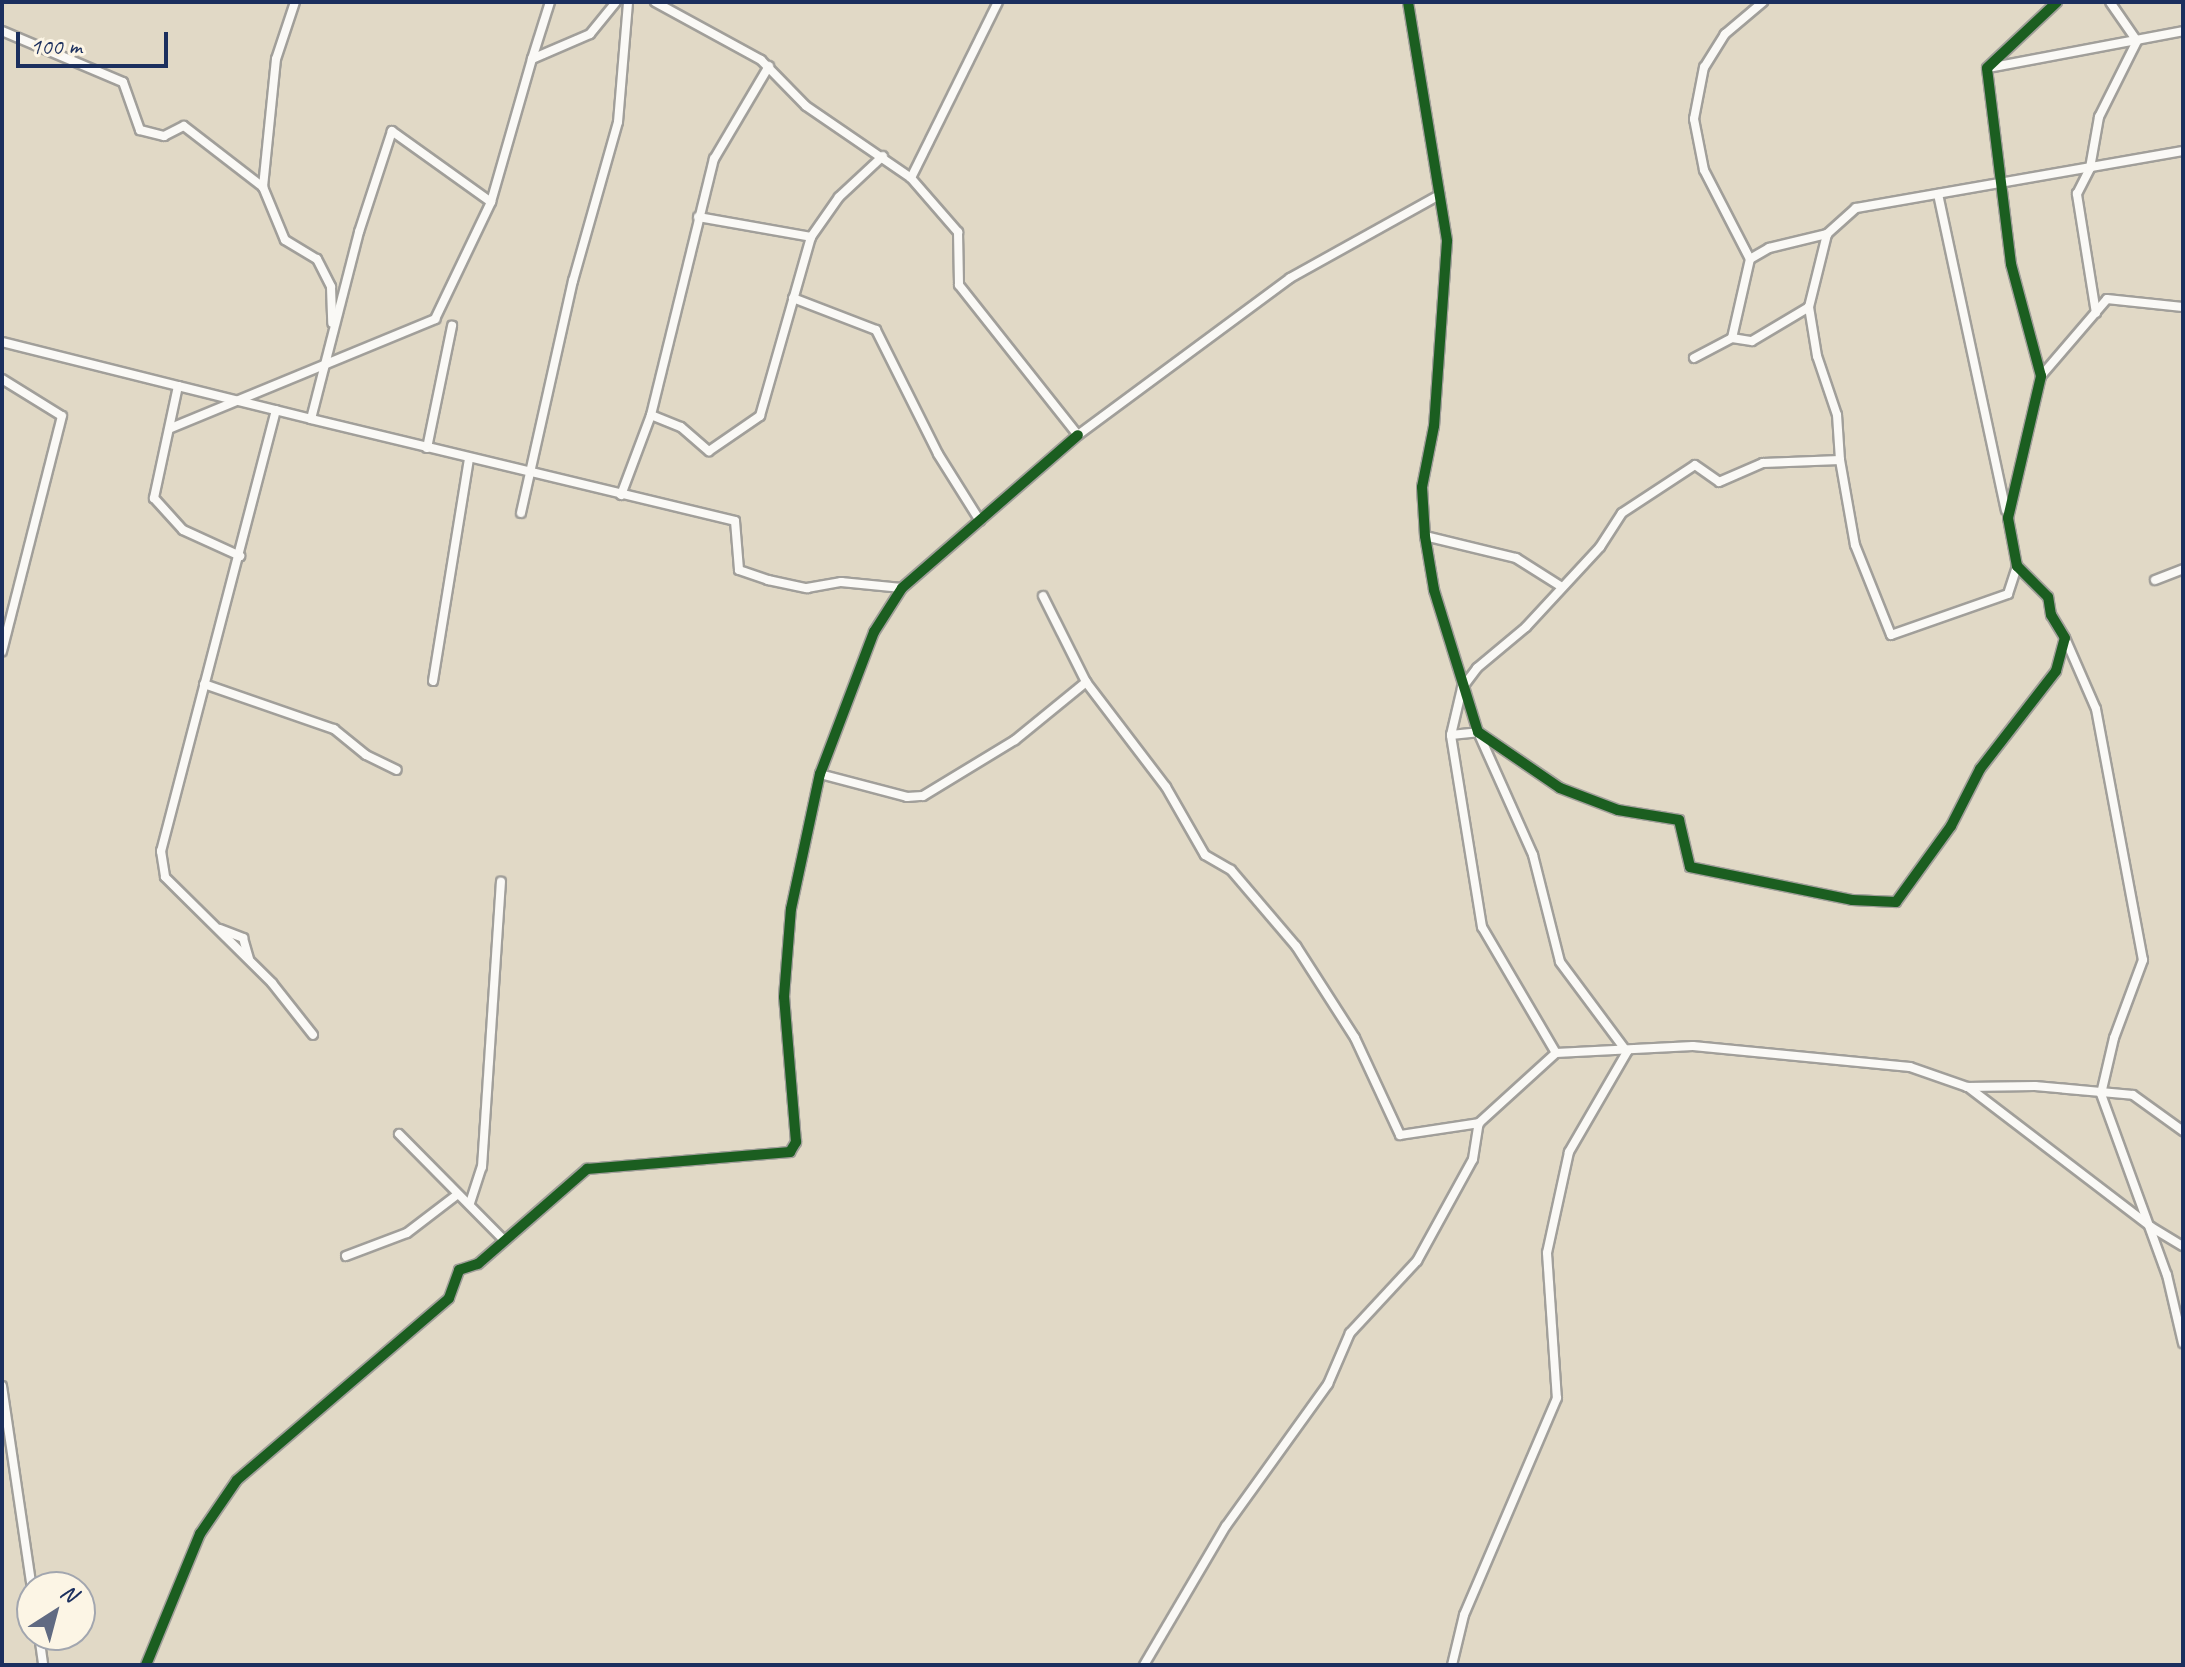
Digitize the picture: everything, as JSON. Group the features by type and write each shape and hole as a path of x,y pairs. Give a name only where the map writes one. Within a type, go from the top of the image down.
{"street":[{"path":"295,2 276,59 263,187 285,240 317,259 331,287 333,333"},
{"path":"171,428 435,319 491,202 550,2"},
{"path":"532,59 590,34 616,2"},
{"path":"521,513 528,470 618,122 628,2"},
{"path":"655,2 769,66 806,106 911,178 958,232 959,285 1078,435"},
{"path":"911,178 998,2"},
{"path":"1408,2 1447,241 1434,426 1422,487 1425,536 1434,590 1478,732 1533,855 1560,962 1627,1052"},
{"path":"1732,338 1750,259 1704,170 1694,119 1704,67 1725,34 1763,2"},
{"path":"1987,68 2057,2"},
{"path":"2110,2 2137,41"},
{"path":"2,31 123,82 140,130 164,136 184,126 263,187"},
{"path":"1987,68 2183,31"},
{"path":"2096,313 2077,194 2090,168 2099,117 2137,41"},
{"path":"621,495 651,415 698,217 722,144 769,66"},
{"path":"1987,68 1998,184 2011,264 2041,376"},
{"path":"311,419 392,131 491,202"},
{"path":"1750,259 1769,248 1827,234 1856,208 2183,151"},
{"path":"651,415 681,427 709,451 760,416 811,237 839,197 883,156"},
{"path":"1827,234 1809,307 1817,356 1837,415 1840,460 1855,545 1891,635 2008,594 2017,566 1938,194"},
{"path":"146,1665 200,1534 237,1480 449,1298 459,1270 478,1264 503,1239 587,1169 790,1152 796,1142 784,997 791,909 820,774 874,632 902,588 1078,435 1290,278 1439,195"},
{"path":"698,217 811,237"},
{"path":"793,298 876,330 945,466 980,521"},
{"path":"2008,518 2041,376 2107,299 2183,307"},
{"path":"1694,358 1732,338 1752,341 1809,307"},
{"path":"427,448 452,326"},
{"path":"2,342 469,459 528,470 735,521 739,570 768,580 807,588 841,582 902,588"},
{"path":"2,379 62,416 2,651"},
{"path":"178,386 154,498 183,530 240,556"},
{"path":"249,959 243,938 220,929 165,877 161,851 276,410"},
{"path":"433,681 469,459"},
{"path":"1556,1053 1482,927 1451,735 1462,688 1600,547 1622,513 1695,465 1719,482 1763,463 1840,460"},
{"path":"1425,536 1516,558 1562,587"},
{"path":"2017,566 2048,597 2051,615 2065,638 2096,709 2143,960 2114,1038 2101,1094 2151,1227 2183,1343"},
{"path":"2155,580 2183,569"},
{"path":"1043,596 1086,682 1166,787 1205,855 1231,870 1296,946 1355,1038 1400,1135 1479,1123 1556,1053 1627,1052 1693,1046 1910,1067 1967,1087 2151,1227 2183,1246"},
{"path":"1451,735 1478,732 1560,788 1618,810 1679,820 1690,867 1852,900 1896,902 1951,826 1980,769 2056,671 2065,638"},
{"path":"820,774 907,797 923,796 1015,740 1086,682"},
{"path":"204,684 334,729 366,755 397,770"},
{"path":"470,1203 482,1167 501,882"},
{"path":"220,929 222,937 249,959 313,1035"},
{"path":"1452,1665 1464,1615 1557,1398 1547,1253 1569,1152 1627,1052"},
{"path":"1967,1087 2035,1086 2133,1095 2183,1131"},
{"path":"1144,1665 1226,1526 1328,1384 1350,1333 1417,1261 1473,1159 1479,1123"},
{"path":"399,1134 503,1239"},
{"path":"346,1256 407,1233 458,1194"},
{"path":"2,1386 29,1571"}],"cycle path":[{"path":"1408,2 1447,241 1434,426 1422,487 1425,536 1434,590 1478,732 1560,788 1618,810 1679,820 1690,867 1852,900 1896,902 1951,826 1980,769 2056,671 2065,638 2051,615 2048,597 2017,566 2008,518 2041,376 2011,264 1987,68 2057,2"},
{"path":"146,1665 200,1534 237,1480 449,1298 459,1270 478,1264 587,1169 790,1152 796,1142 784,997 791,909 820,774 874,632 902,588 1078,435"}]}
